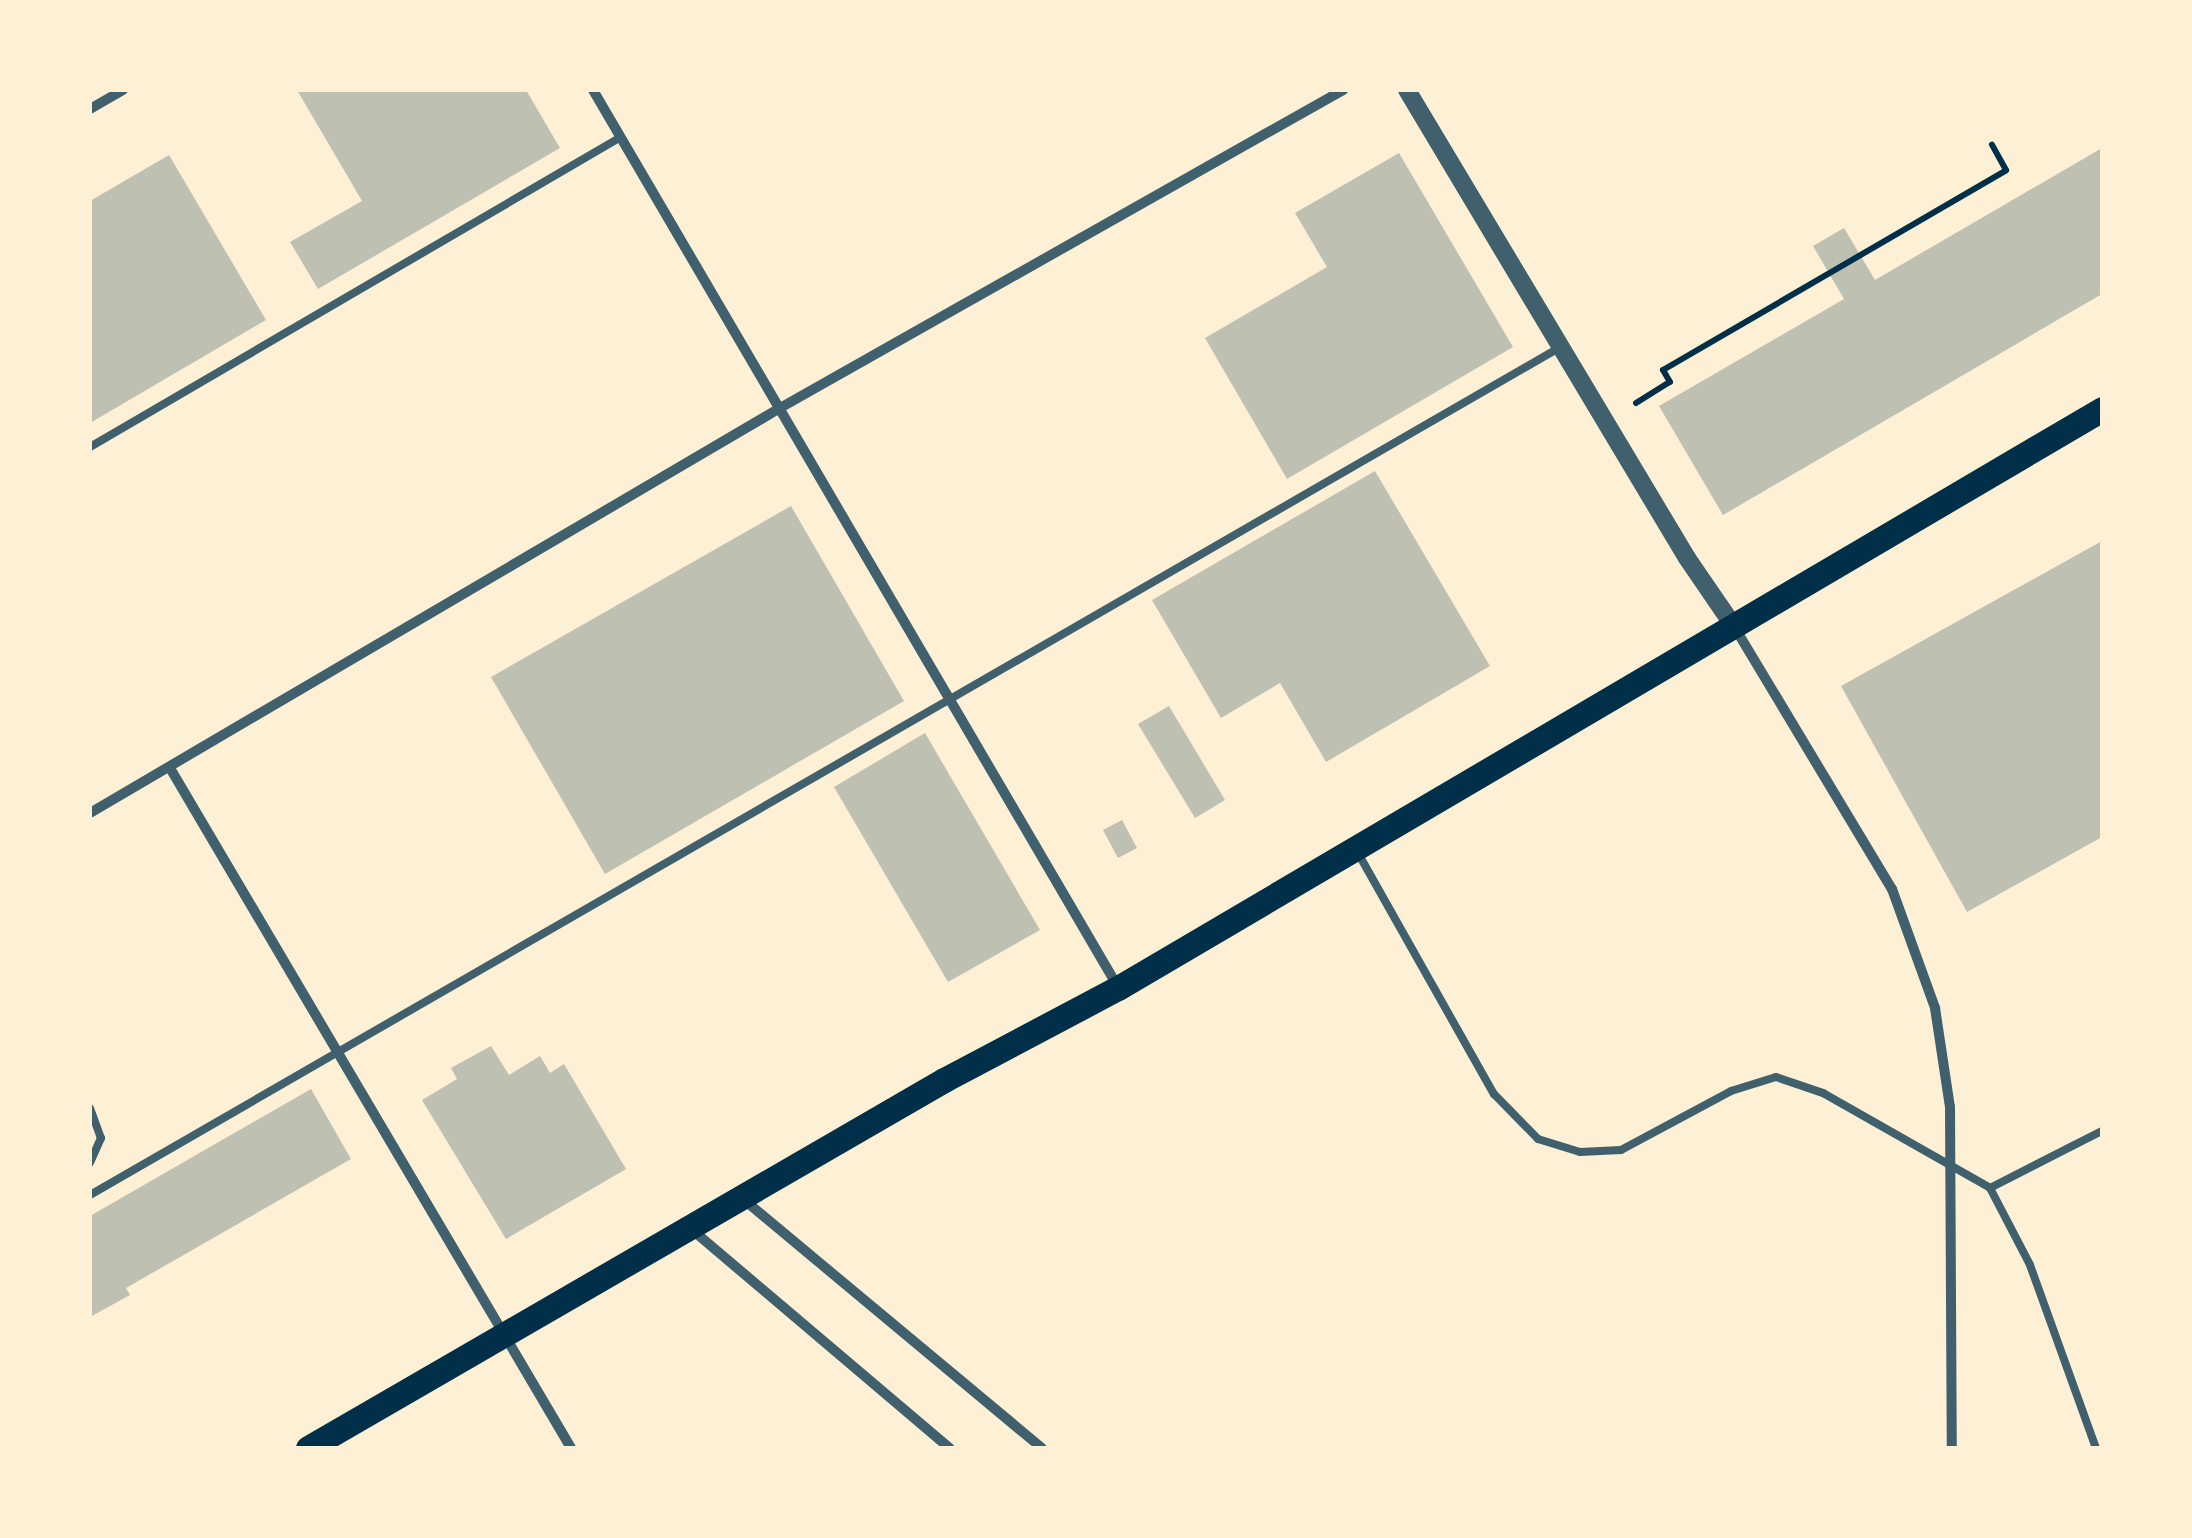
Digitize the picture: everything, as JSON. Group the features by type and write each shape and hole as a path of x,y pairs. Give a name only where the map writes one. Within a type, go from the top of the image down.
{"main road":[{"path":"308,1448 690,1227 1118,988 2102,409"}],"street":[{"path":"90,109 123,90"},
{"path":"593,90 1118,988"},
{"path":"90,813 780,408 1343,90"},
{"path":"1407,90 1686,558 1735,628 1892,888 1922,961 1945,1060 1952,1448"},
{"path":"170,768 500,1337 571,1448"},
{"path":"742,1198 1042,1448"},
{"path":"690,1227 949,1448"}],"lane":[{"path":"90,447 621,137"},
{"path":"90,1195 1562,346"},
{"path":"1356,848 1494,1094 1538,1140 1580,1152 1621,1150 1730,1090 1776,1077 1823,1092 1990,1188 2030,1265 2096,1448"},
{"path":"90,1108 101,1138 90,1163"},
{"path":"1990,1188 2102,1131"}],"path":[{"path":"1636,402 1670,382 1663,370 2006,170 1992,144"}],"building":[{"path":"297,90 526,90 560,148 318,289 290,242 362,201"},
{"path":"2102,148 2102,294 1723,515 1659,406 1844,299 1813,246 1844,228 1875,280"},
{"path":"1399,153 1513,347 1287,479 1205,338 1327,267 1295,213"},
{"path":"169,155 266,320 90,423 90,201"},
{"path":"1375,471 1490,666 1326,762 1280,683 1221,718 1152,600"},
{"path":"791,506 904,701 605,874 491,677"},
{"path":"2102,541 2102,837 1967,912 1841,686"},
{"path":"1169,706 1225,800 1195,818 1138,724"},
{"path":"925,733 1040,930 948,982 834,787"},
{"path":"1122,820 1137,848 1118,858 1103,830"},
{"path":"491,1046 509,1075 540,1056 550,1073 564,1064 626,1169 506,1239 422,1100 457,1079 451,1068"},
{"path":"311,1089 351,1159 126,1288 130,1295 90,1317 90,1216"}]}
